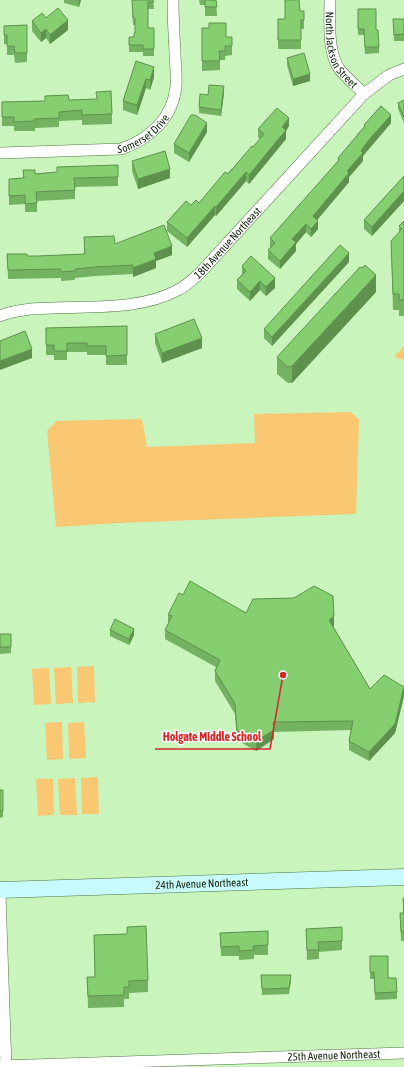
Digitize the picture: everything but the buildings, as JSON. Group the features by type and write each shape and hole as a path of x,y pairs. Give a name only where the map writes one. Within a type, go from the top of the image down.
{"main road":[{"name":"24th Avenue Northeast","path":"0,890 404,877"}],"street":[{"name":"Somerset Drive","path":"0,153 121,148 134,144 154,132 167,114 176,87 173,0"},
{"name":"North Jackson Street","path":"330,0 331,42 335,60 339,69 364,94"},
{"name":"18th Avenue Northeast","path":"0,316 14,312 44,308 128,305 142,303 154,301 179,290 200,273 364,94 389,75 404,69"},
{"path":"0,895 4,1066"},
{"name":"25th Avenue Northeast","path":"4,1066 404,1053"}],"shaded area":[{"path":"404,346 404,360 394,357"},
{"path":"351,412 359,420 356,514 119,523 56,527 47,431 56,421 142,419 147,447 255,443 254,414"},
{"path":"94,666 95,702 78,703 77,667"},
{"path":"71,667 73,703 56,704 54,668"},
{"path":"49,668 51,704 34,705 32,669"},
{"path":"62,722 63,759 47,760 45,723"},
{"path":"84,722 86,758 69,759 68,723"},
{"path":"98,777 99,814 82,814 81,778"},
{"path":"75,778 77,815 60,815 58,779"},
{"path":"36,779 53,779 54,815 38,816"}],"place":[{"name":"Holgate Middle School","path":"283,675"}]}
